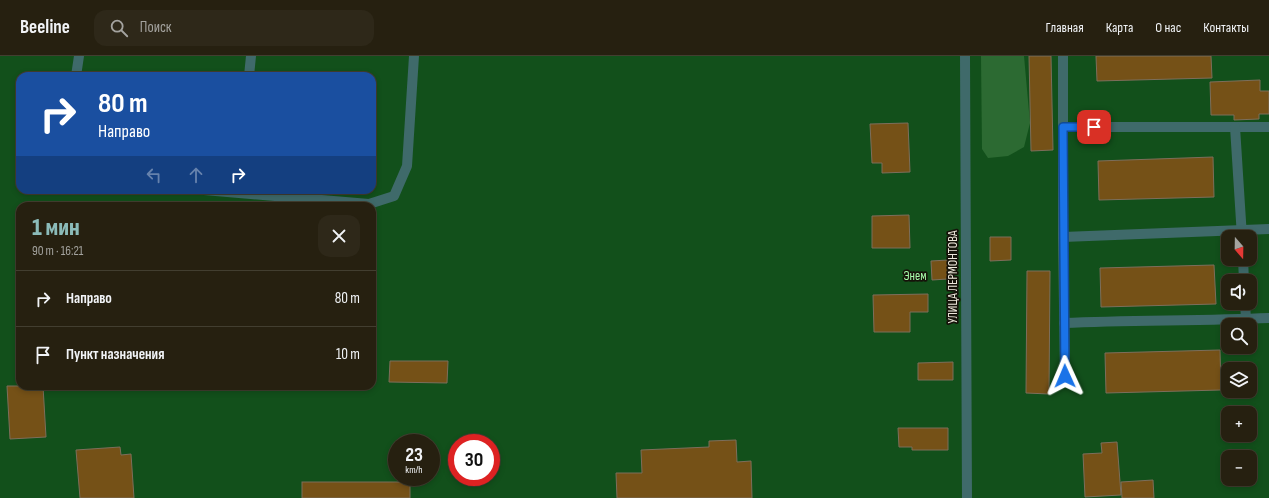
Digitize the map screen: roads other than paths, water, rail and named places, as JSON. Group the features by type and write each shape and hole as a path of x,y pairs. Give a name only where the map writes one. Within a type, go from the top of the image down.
{"street":[{"path":"77,72 79,56"},
{"path":"249,72 251,56"},
{"path":"375,202 394,196 407,166 414,56"},
{"name":"УЛИЦА ЛЕРМОНТОВА","path":"965,56 967,498"},
{"path":"1064,56 1063,237 1065,376"},
{"path":"1063,127 1269,126"},
{"path":"1235,127 1241,230"},
{"path":"263,194 348,202"},
{"path":"1257,231 1269,229"},
{"path":"1063,237 1221,233"},
{"path":"1257,319 1269,318"},
{"path":"1064,323 1128,320 1221,320"}],"park label":[{"name":"Энем","path":"915,276"}]}
